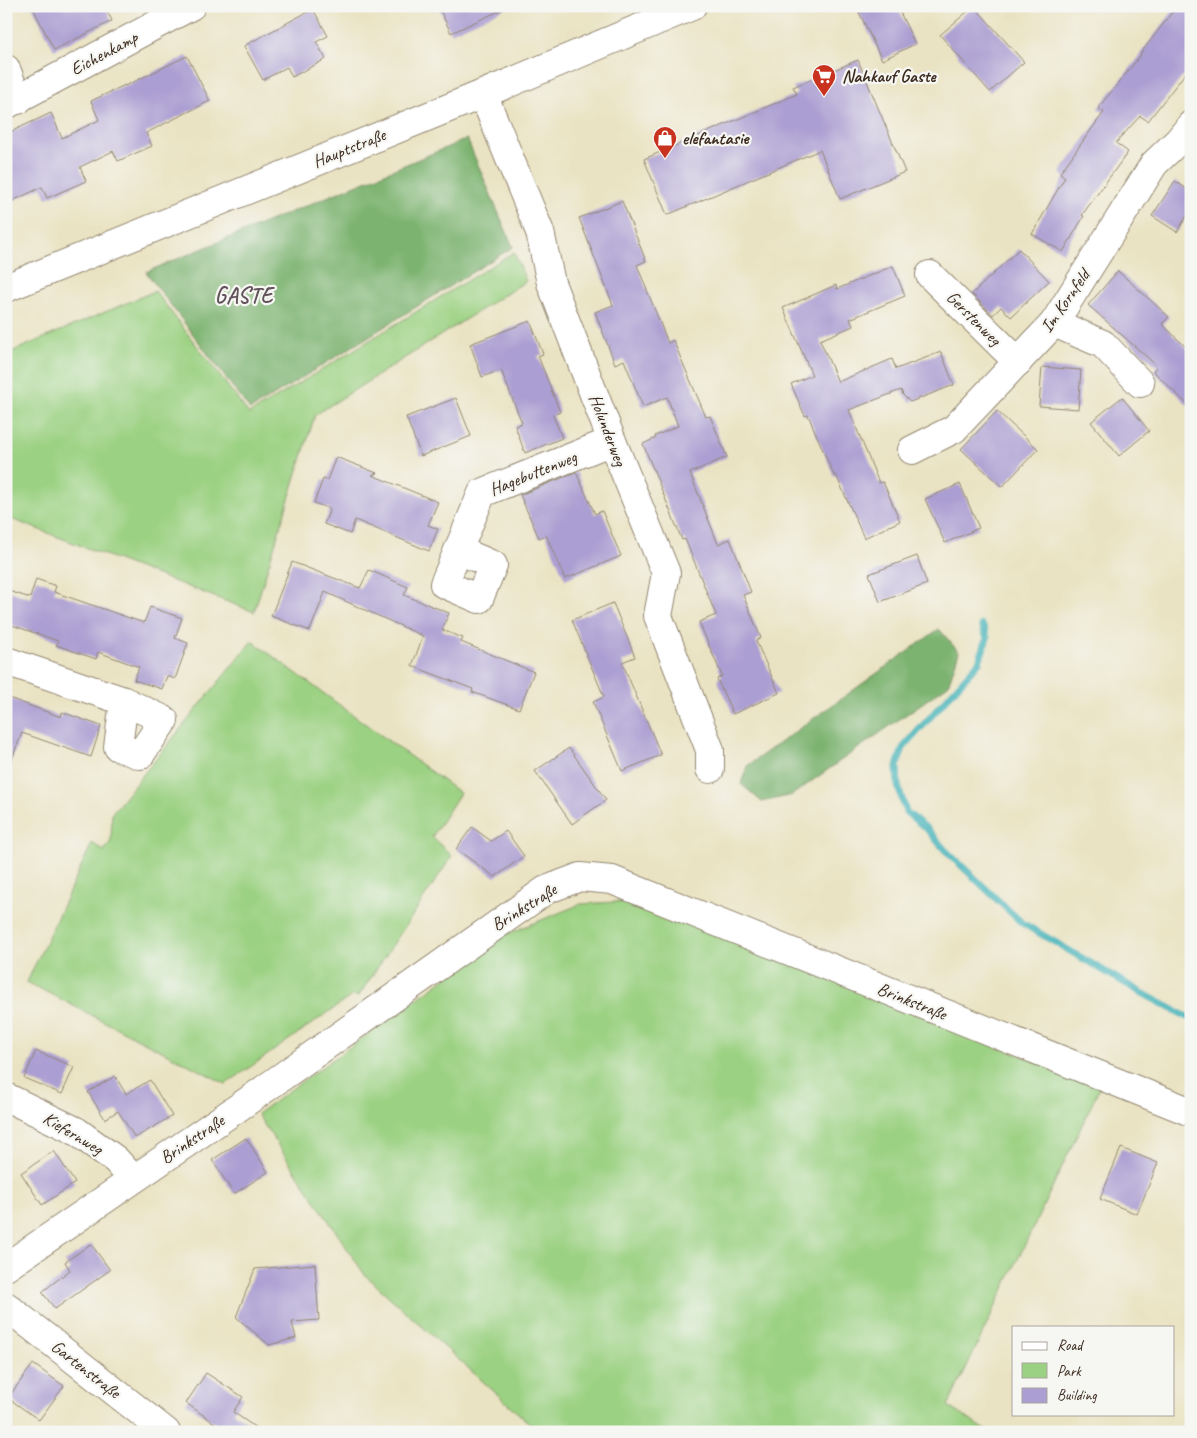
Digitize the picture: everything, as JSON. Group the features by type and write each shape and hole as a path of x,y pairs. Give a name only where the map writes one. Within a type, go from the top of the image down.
{"street":[{"name":"Eichenkamp","path":"6,69 12,103 190,6"},
{"name":"Hauptstraße","path":"6,288 483,94 692,6"},
{"name":"Holunderweg","path":"483,94 540,232 551,283 612,441 666,573 658,616 710,750 710,769"},
{"name":"Im Kornfeld","path":"912,450 954,429 1054,323 1154,164 1187,137"},
{"name":"Gerstenweg","path":"930,275 1018,362"},
{"path":"1054,323 1102,344 1140,383"},
{"name":"Hagebuttenweg","path":"458,550 482,492 612,441"},
{"path":"6,661 124,701"},
{"name":"Brinkstraße","path":"6,1267 242,1105 538,894 580,877 612,880 1191,1112"},
{"name":"Kiefernweg","path":"6,1097 76,1131 116,1160 133,1179"},
{"name":"Gartenstraße","path":"6,1306 166,1432"}],"green space":[{"path":"467,139 513,247 250,410 146,272"},
{"path":"514,252 526,281 315,415 254,612 6,517 6,354 155,291 249,414"},
{"path":"939,629 959,652 948,685 792,795 762,802 741,784 747,766"},
{"path":"252,641 460,793 432,837 452,856 358,997 353,995 226,1084 27,982 92,843 104,851 111,841 112,813"},
{"path":"633,901 1100,1087 948,1406 989,1432 539,1432 365,1275 257,1114 507,934 581,904"}],"building":[{"path":"32,6 105,6 112,21 54,50"},
{"path":"438,6 510,6 451,33"},
{"path":"856,6 897,6 915,44 882,60"},
{"path":"974,6 1024,62 990,92 940,35"},
{"path":"1177,6 1191,6 1191,66 1148,121 1140,116 1116,143 1128,152 1082,215 1084,216 1063,252 1032,234 1065,177 1060,173 1104,112 1098,108 1141,55"},
{"path":"313,9 328,36 316,42 326,59 292,77 287,67 263,80 244,46"},
{"path":"187,56 210,101 146,133 152,146 118,161 113,151 80,167 86,181 47,198 42,187 6,204 6,134 51,113 62,138 99,120 91,101"},
{"path":"858,60 905,172 840,199 820,150 667,215 644,159 797,94 793,87"},
{"path":"1175,181 1191,192 1191,209 1177,232 1152,216"},
{"path":"622,201 646,261 637,265 668,343 673,340 706,417 710,416 727,457 690,473 718,544 730,539 751,592 743,595 761,638 756,641 779,693 733,714 717,679 722,676 699,622 716,615 685,539 682,540 643,444 656,438 655,436 678,426 667,397 643,407 624,360 615,364 595,312 613,305 579,218"},
{"path":"1019,249 1049,281 1011,317 1001,307 993,315 972,294"},
{"path":"893,266 905,296 850,319 853,326 820,340 838,382 892,359 896,369 941,352 954,385 910,402 901,390 849,410 879,483 883,482 900,521 864,538 836,475 834,476 808,415 805,416 791,384 812,375 783,308 836,285 837,289"},
{"path":"1118,271 1169,317 1162,324 1191,352 1191,408 1153,371 1157,366 1088,305"},
{"path":"530,321 543,354 538,356 560,412 553,415 562,438 525,453 515,426 522,423 501,370 482,377 470,344"},
{"path":"1042,367 1081,370 1078,409 1039,406"},
{"path":"1122,397 1149,431 1119,456 1091,422"},
{"path":"456,398 471,436 421,456 406,417"},
{"path":"997,411 1038,449 1002,487 961,449"},
{"path":"336,457 377,473 372,475 438,502 428,525 438,529 429,551 355,520 350,534 324,524 330,509 314,503 323,479 327,480"},
{"path":"576,472 595,514 602,511 621,556 565,579 546,535 539,538 520,495"},
{"path":"960,484 979,528 945,543 925,499"},
{"path":"917,556 927,584 880,602 869,574"},
{"path":"292,562 360,588 369,570 408,587 404,595 449,613 442,630 463,638 461,642 534,672 519,709 472,692 473,689 412,666 423,636 325,592 310,631 271,616"},
{"path":"36,579 56,586 54,592 144,623 150,607 182,618 175,638 188,643 175,679 167,676 162,689 134,680 139,667 98,652 96,659 56,645 58,641 6,623 6,590 30,598"},
{"path":"613,603 635,657 622,662 661,755 622,771 593,702 604,697 572,620"},
{"path":"6,697 61,717 62,712 101,726 91,757 22,733 8,769 6,769"},
{"path":"569,748 606,800 572,824 535,771"},
{"path":"472,827 491,841 506,831 524,856 495,877 456,849"},
{"path":"36,1051 74,1067 62,1094 24,1078"},
{"path":"115,1076 126,1094 150,1080 172,1116 135,1138 118,1111 105,1119 88,1092"},
{"path":"246,1138 268,1172 234,1194 212,1160"},
{"path":"1121,1148 1158,1163 1137,1214 1100,1199"},
{"path":"54,1151 75,1183 42,1205 21,1173"},
{"path":"91,1244 110,1270 55,1309 42,1292 70,1270 65,1262"},
{"path":"315,1264 319,1320 292,1322 296,1338 269,1345 236,1317 255,1269"},
{"path":"33,1364 64,1386 39,1420 8,1398"},
{"path":"206,1373 243,1397 233,1412 262,1432 211,1432 216,1424 186,1403"}],"waterway":[{"path":"982,625 987,638 979,662 903,748 897,766 898,786 906,812 927,829 945,850 1022,923 1142,993 1191,1019"}],"place":[{"name":"Nahkauf Gaste","path":"824,97"},
{"name":"elefantasie","path":"665,159"}],"district":[{"name":"GASTE","path":"244,295"}]}
